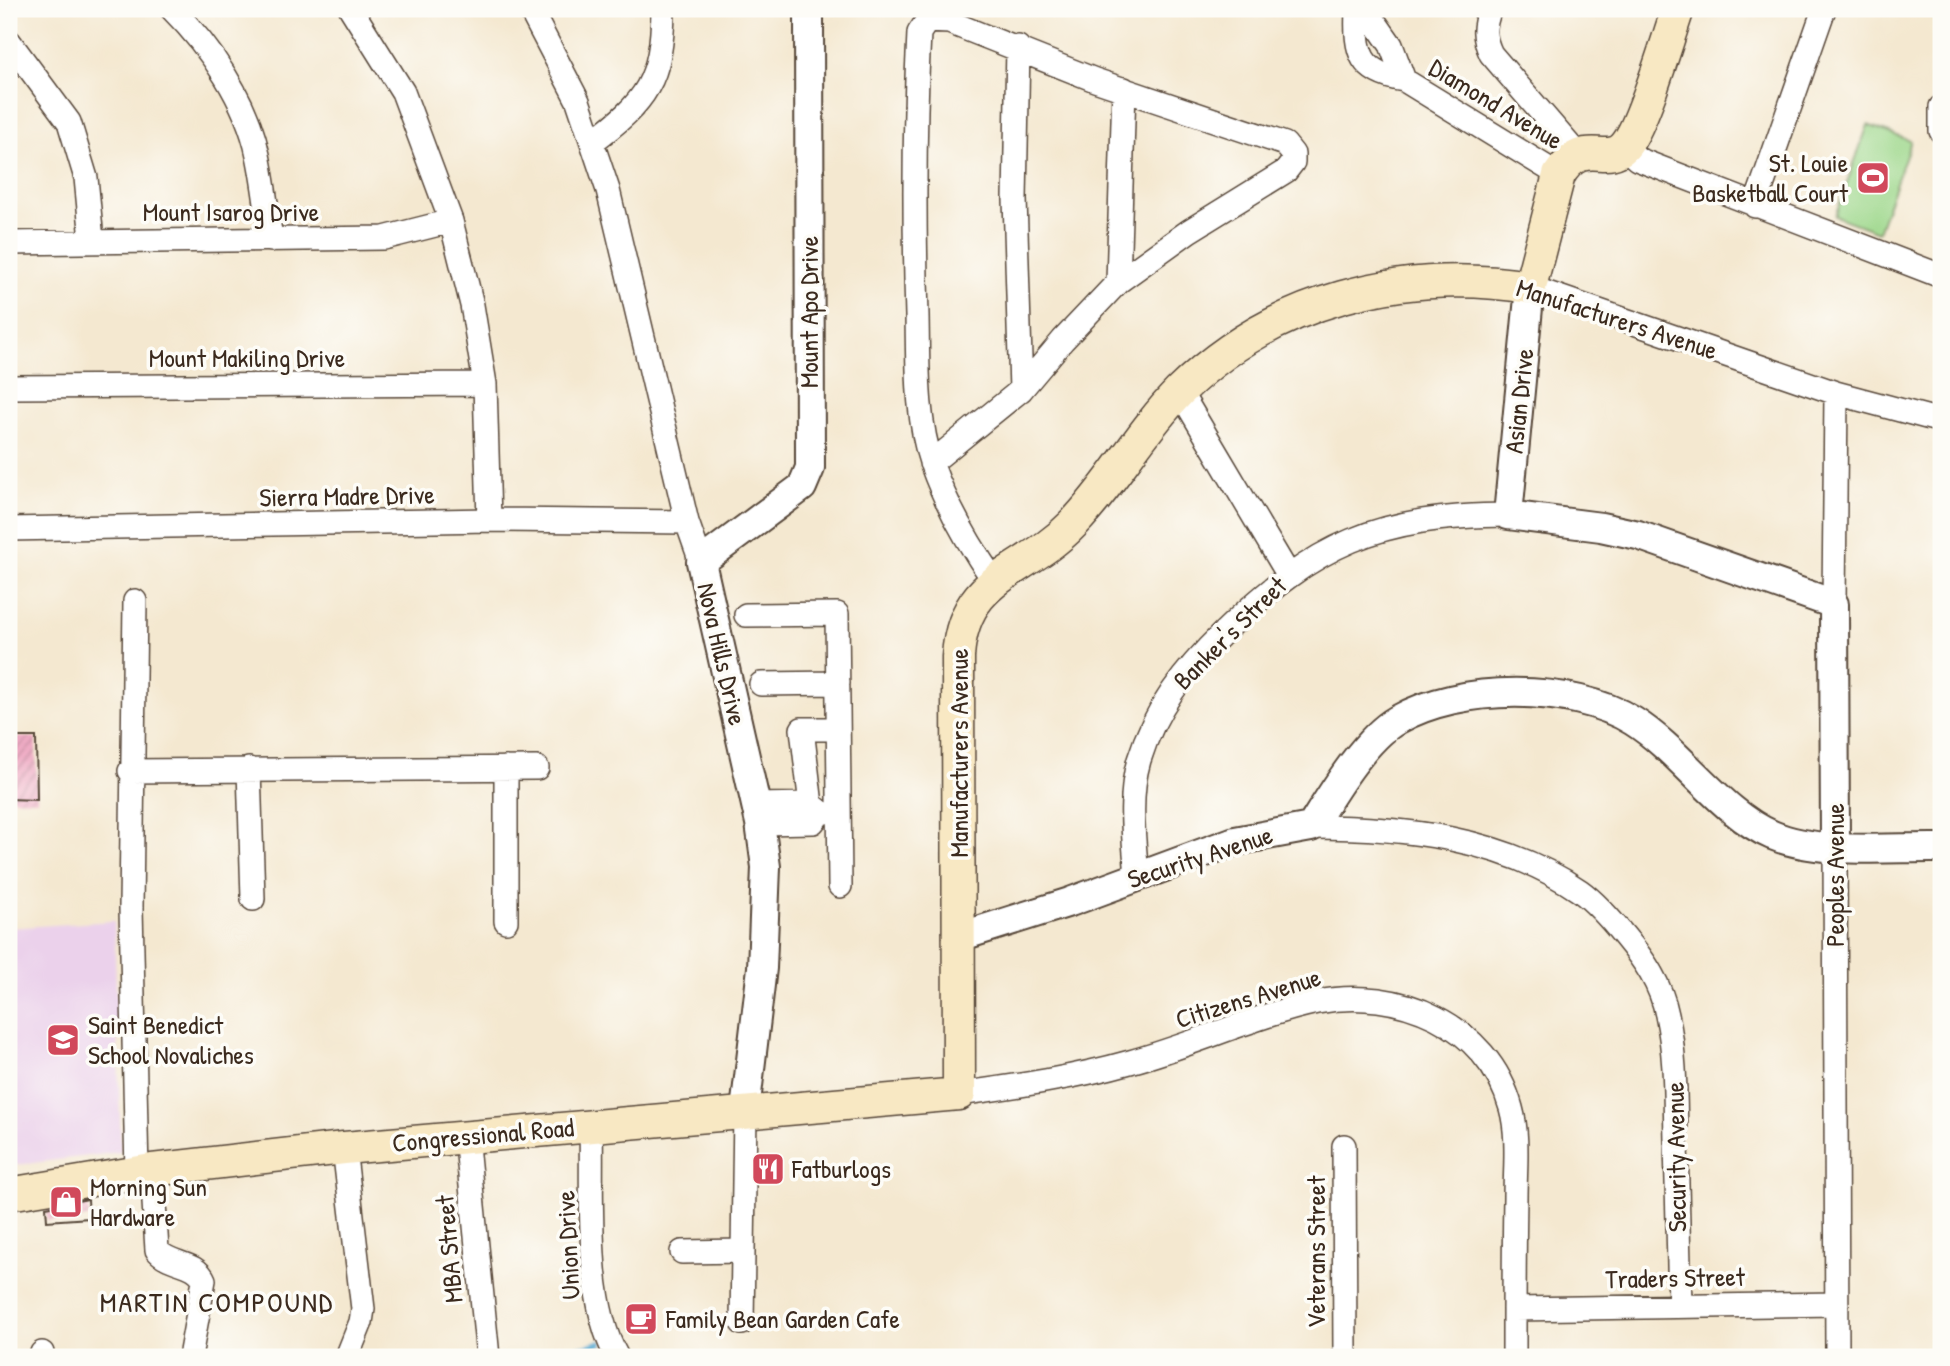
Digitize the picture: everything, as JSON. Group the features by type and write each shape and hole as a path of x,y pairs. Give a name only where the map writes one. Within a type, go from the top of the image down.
{"main road":[{"path":"1530,288 1568,164 1624,148 1637,124 1678,9"},
{"name":"Manufacturers Avenue","path":"958,1094 960,635 966,612 995,582 1073,524 1139,436 1180,391 1212,364 1254,336 1301,311 1352,293 1404,283 1451,280 1530,288"},
{"name":"Congressional Road","path":"9,1194 144,1171 466,1135 958,1094"}],"street":[{"path":"172,9 187,24 234,90 258,152 271,240"},
{"path":"351,9 403,92 451,220 472,305 485,384 489,520"},
{"name":"Nova Hills Drive","path":"530,9 578,101 608,190 687,522 701,562 758,814 766,867 766,915 745,1111 743,1323"},
{"path":"592,142 629,114 647,91 657,62 663,9"},
{"name":"Mount Apo Drive","path":"701,562 802,487 810,468 809,9"},
{"path":"1490,9 1484,26 1485,40 1491,54 1568,164"},
{"path":"1755,206 1824,9"},
{"name":"Diamond Avenue","path":"1357,10 1377,25 1391,45 1404,80 1568,164"},
{"path":"931,463 1021,390 1118,282 1189,231 1286,171 1293,162 1293,154 1285,144 1124,89 949,22 927,21 919,33 919,385 931,463 965,540 995,582"},
{"path":"9,41 69,122 86,178 92,240"},
{"path":"1017,47 1015,199 1021,390"},
{"path":"1118,282 1124,89"},
{"path":"1941,107 1941,131"},
{"path":"1624,148 1637,159 1941,276"},
{"name":"Mount Isarog Drive","path":"9,243 384,238 451,220"},
{"name":"Manufacturers Avenue","path":"1530,288 1836,393 1941,421"},
{"name":"Asian Drive","path":"1508,515 1530,288"},
{"name":"Mount Makiling Drive","path":"9,387 485,384"},
{"path":"1180,391 1289,574"},
{"name":"Peoples Avenue","path":"1836,393 1834,604 1837,1357"},
{"name":"Banker's Street","path":"1137,877 1133,806 1138,763 1154,719 1177,682 1203,654 1289,574 1325,551 1390,527 1428,519 1508,515 1601,527 1638,536 1834,604"},
{"name":"Sierra Madre Drive","path":"9,529 489,520 687,522"},
{"path":"135,601 131,771 144,1171 157,1250 165,1257 196,1269 204,1280 190,1357"},
{"path":"746,615 837,614 838,729 821,813"},
{"path":"761,684 838,683"},
{"path":"1311,827 1371,743 1396,720 1438,703 1482,695 1538,693 1592,703 1632,721 1688,765 1739,814 1770,835 1799,844 1941,848"},
{"path":"838,729 802,729 840,886"},
{"path":"506,768 506,921"},
{"path":"131,771 537,768"},
{"path":"249,769 253,899"},
{"path":"758,814 821,813"},
{"name":"Security Avenue","path":"958,937 1024,918 1256,835 1311,827 1391,829 1443,837 1489,849 1527,863 1581,892 1611,921 1648,965 1667,1013 1674,1070 1680,1306"},
{"name":"Citizens Avenue","path":"958,1094 1076,1076 1118,1066 1318,1002 1355,998 1396,1004 1433,1015 1457,1028 1479,1049 1496,1074 1511,1109 1515,1147 1514,1357"},
{"name":"Union Drive","path":"591,1125 598,1297 602,1325 617,1357"},
{"name":"MBA Street","path":"466,1135 488,1357"},
{"name":"Veterans Street","path":"1344,1146 1345,1357"},
{"path":"344,1148 363,1309 347,1357"},
{"path":"682,1252 743,1251"},
{"name":"Traders Street","path":"1514,1309 1837,1304"}],"shaded area":[{"name":"Saint Benedict School Novaliches","path":"114,921 121,1152 9,1166 9,928"}],"green space":[{"name":"St. Louie Basketball Court","path":"1868,125 1911,141 1878,232 1835,216"}],"building":[{"path":"9,737 36,737 37,800 9,799"},
{"path":"88,1199 89,1218 47,1221 46,1207"}],"waterway":[{"path":"562,1357 573,1350 600,1343"}],"place":[{"name":"St. Louie Basketball Court","path":"1873,178"},
{"name":"Saint Benedict School Novaliches","path":"63,1040"},
{"name":"Fatburlogs","path":"768,1169"},
{"name":"Morning Sun Hardware","path":"66,1202"},
{"name":"Family Bean Garden Cafe","path":"641,1319"}],"district":[{"name":"MARTIN COMPOUND","path":"217,1302"}]}
